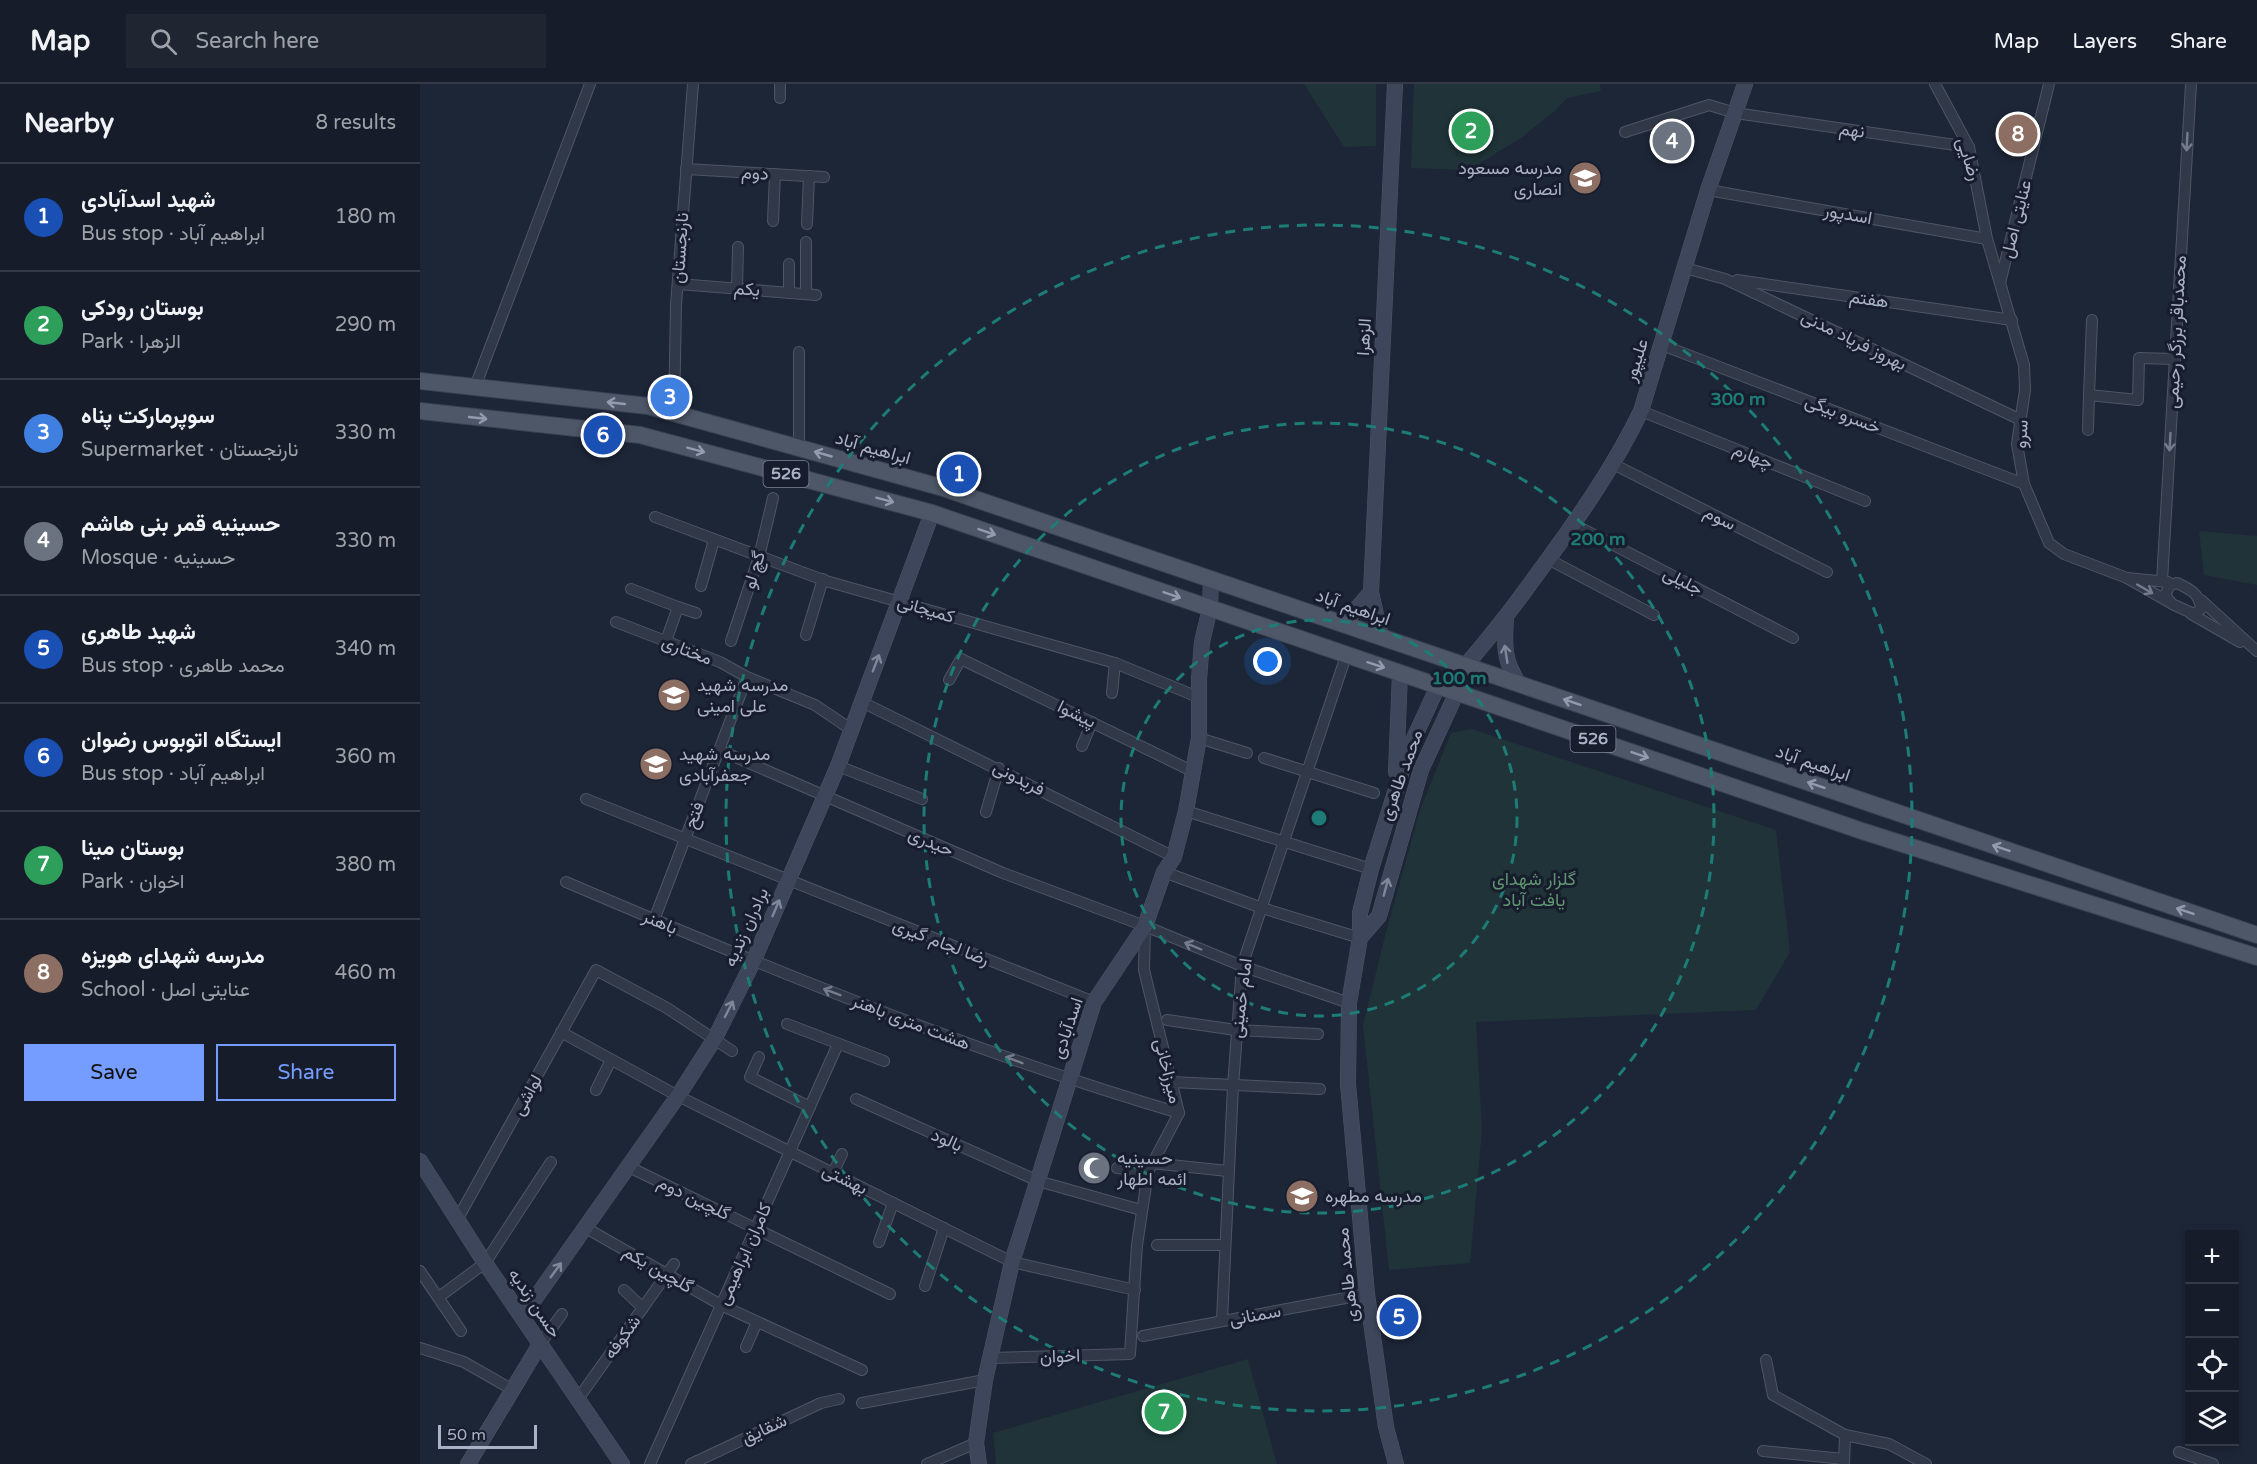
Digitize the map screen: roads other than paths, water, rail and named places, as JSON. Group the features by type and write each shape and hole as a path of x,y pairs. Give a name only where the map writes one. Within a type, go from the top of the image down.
{"main road":[{"name":"ابراهیم آباد","path":"420,381 648,406 940,487 2249,930 2257,935"},
{"name":"526","path":"420,411 640,435 932,513 1759,795 2257,957"},
{"path":"1759,795 1767,768"}],"street":[{"path":"475,387 590,84"},
{"name":"نارنجستان","path":"674,413 678,284 693,84"},
{"path":"780,84 780,98"},
{"name":"الزهرا","path":"1381,637 1371,592 1395,84"},
{"name":"علیپور","path":"1465,666 1506,619 1574,524 1613,464 1641,411 1708,190 1745,84"},
{"name":"رضایی","path":"1935,84 1969,147 1987,238"},
{"name":"عنایتی اصل","path":"2000,283 2049,84"},
{"name":"محمدباقر برزگر رحیمی","path":"2162,581 2191,84"},
{"name":"نهم","path":"1625,132 1708,105 1735,113 1969,147"},
{"name":"دوم","path":"686,169 824,177"},
{"path":"773,221 775,174"},
{"path":"807,224 809,176"},
{"name":"اسدپور","path":"1708,190 1987,238"},
{"name":"سرو","path":"1987,238 2026,376 2017,444 2024,484 2049,543 2064,554 2127,578"},
{"name":"یکم","path":"678,284 811,295 806,242"},
{"path":"737,289 738,247"},
{"path":"789,264 789,293"},
{"name":"بهروز فریاد مدنی","path":"1685,268 1725,279 2021,420"},
{"name":"هفتم","path":"1725,279 2012,320"},
{"path":"2088,430 2092,320"},
{"name":"خسرو بیگی","path":"1662,345 2024,484"},
{"path":"799,352 799,447"},
{"path":"2089,395 2138,400 2139,358 2174,359"},
{"name":"چهارم","path":"1641,411 1865,501"},
{"name":"سوم","path":"1613,464 1827,572"},
{"name":"گچ لو","path":"731,642 759,557 773,498"},
{"name":"برادران زندیه","path":"522,1317 678,1096 715,1038 753,962 838,766 932,513"},
{"name":"کمیجانی","path":"655,517 823,579 1115,663 1198,697"},
{"name":"جلیلی","path":"1574,524 1793,638"},
{"path":"700,586 714,540"},
{"path":"1548,559 1654,615"},
{"path":"2127,578 2177,583 2192,589 2200,600 2257,652"},
{"path":"2127,578 2257,652"},
{"path":"806,635 823,579"},
{"name":"اسدآبادی","path":"979,1464 976,1443 985,1380 1012,1262 1094,1002 1145,926 1164,873 1174,857 1186,811 1199,738 1198,697 1202,642 1210,608 1210,579"},
{"path":"2172,604 2165,591 2170,585 2177,583"},
{"path":"631,589 696,613"},
{"path":"1335,621 1346,621 1371,592"},
{"path":"2191,615 2201,609 2200,600"},
{"path":"666,641 678,607"},
{"path":"1506,619 1504,644 1508,667 1519,684"},
{"name":"مختاری","path":"616,622 720,662 747,677 815,705 852,730"},
{"name":"امام خمینی","path":"1222,1320 1236,1030 1242,966 1346,656"},
{"name":"پیشوا","path":"949,680 960,659 1192,771"},
{"path":"1112,693 1115,663"},
{"path":"1395,792 1400,673"},
{"name":"فتح","path":"654,920 747,677"},
{"name":"محمد طاهری","path":"1396,1464 1386,1427 1367,1294 1348,1084 1349,1003 1360,938 1360,912 1371,869 1408,752 1438,686"},
{"name":"محمد طاهری","path":"1360,938 1378,916 1421,770 1457,692"},
{"name":"فریدونی","path":"862,702 999,768 1174,857"},
{"path":"1082,746 1092,722"},
{"path":"1199,738 1247,753"},
{"name":"حیدری","path":"719,750 1003,873 1145,926 1242,966 1349,1003"},
{"path":"1264,758 1374,793"},
{"path":"838,766 922,799"},
{"path":"986,812 999,768"},
{"name":"رضا لجام گیری","path":"586,800 787,882 1094,1002"},
{"path":"1186,811 1371,869"},
{"path":"1164,873 1262,908 1360,938"},
{"name":"باهنر","path":"566,882 753,962"},
{"name":"میرزاخانی","path":"1130,1354 1141,1210 1150,1167 1179,1113 1144,970 1145,926"},
{"name":"هشت متری باهنر","path":"753,962 1069,1081 1179,1113"},
{"name":"لواشی","path":"457,1220 596,970 667,1008 715,1038"},
{"path":"1167,1020 1236,1030 1318,1034"},
{"path":"788,1024 884,1060"},
{"name":"بهشتی","path":"561,1032 678,1096 1012,1262 1135,1290"},
{"path":"715,1038 732,1051"},
{"name":"کامران ابراهیمی","path":"650,1464 838,1044"},
{"path":"759,1057 750,1077 810,1107"},
{"path":"596,1090 611,1060"},
{"path":"1172,1082 1320,1089"},
{"name":"بالود","path":"856,1099 1038,1181 1141,1210"},
{"path":"833,1173 842,1154"},
{"name":"حسن زندیه","path":"420,1161 485,1263 622,1464"},
{"path":"439,1297 485,1263 551,1162"},
{"name":"گلچین دوم","path":"627,1166 890,1294"},
{"path":"1117,1168 1150,1167 1228,1172"},
{"path":"879,1242 893,1203"},
{"name":"گلچین یکم","path":"586,1228 721,1305 862,1370"},
{"path":"925,1286 944,1228"},
{"path":"1157,1245 1224,1245"},
{"name":"شکوفه","path":"578,1399 674,1264"},
{"path":"420,1271 461,1331"},
{"path":"624,1290 643,1308"},
{"name":"سمنانی","path":"1143,1336 1367,1294"},
{"path":"468,1464 540,1344 562,1314"},
{"path":"746,1347 757,1322"},
{"path":"420,1348 464,1362 513,1390"},
{"name":"اخوان","path":"991,1358 1130,1354"},
{"path":"1766,1360 1773,1395 1845,1435 1890,1444 1926,1464"},
{"path":"862,1403 985,1380"},
{"name":"شقایق","path":"691,1464 821,1403 839,1399"},
{"path":"1763,1451 1844,1462 1845,1435"},
{"path":"927,1464 976,1443"},
{"path":"2179,1452 2213,1464"}],"place":[{"name":"بوستان رودکی","path":"1471,131"},
{"name":"مدرسه شهدای هویزه","path":"2018,134"},
{"name":"حسینیه قمر بنی هاشم","path":"1672,141"},
{"name":"مدرسه مسعود انصاری","path":"1585,178"},
{"name":"سوپرمارکت پناه","path":"670,397"},
{"name":"ایستگاه اتوبوس رضوان","path":"603,435"},
{"name":"شهید اسدآبادی","path":"959,474"},
{"name":"مدرسه شهید علی امینی","path":"674,695"},
{"name":"مدرسه شهید جعفرآبادی","path":"656,764"},
{"name":"حسینیه ائمه اطهار","path":"1094,1168"},
{"name":"مدرسه مطهره","path":"1302,1196"},
{"name":"شهید طاهری","path":"1399,1317"},
{"name":"بوستان مینا","path":"1164,1412"}],"park label":[{"name":"گلزار شهدای یافت آباد","path":"1534,889"}]}
